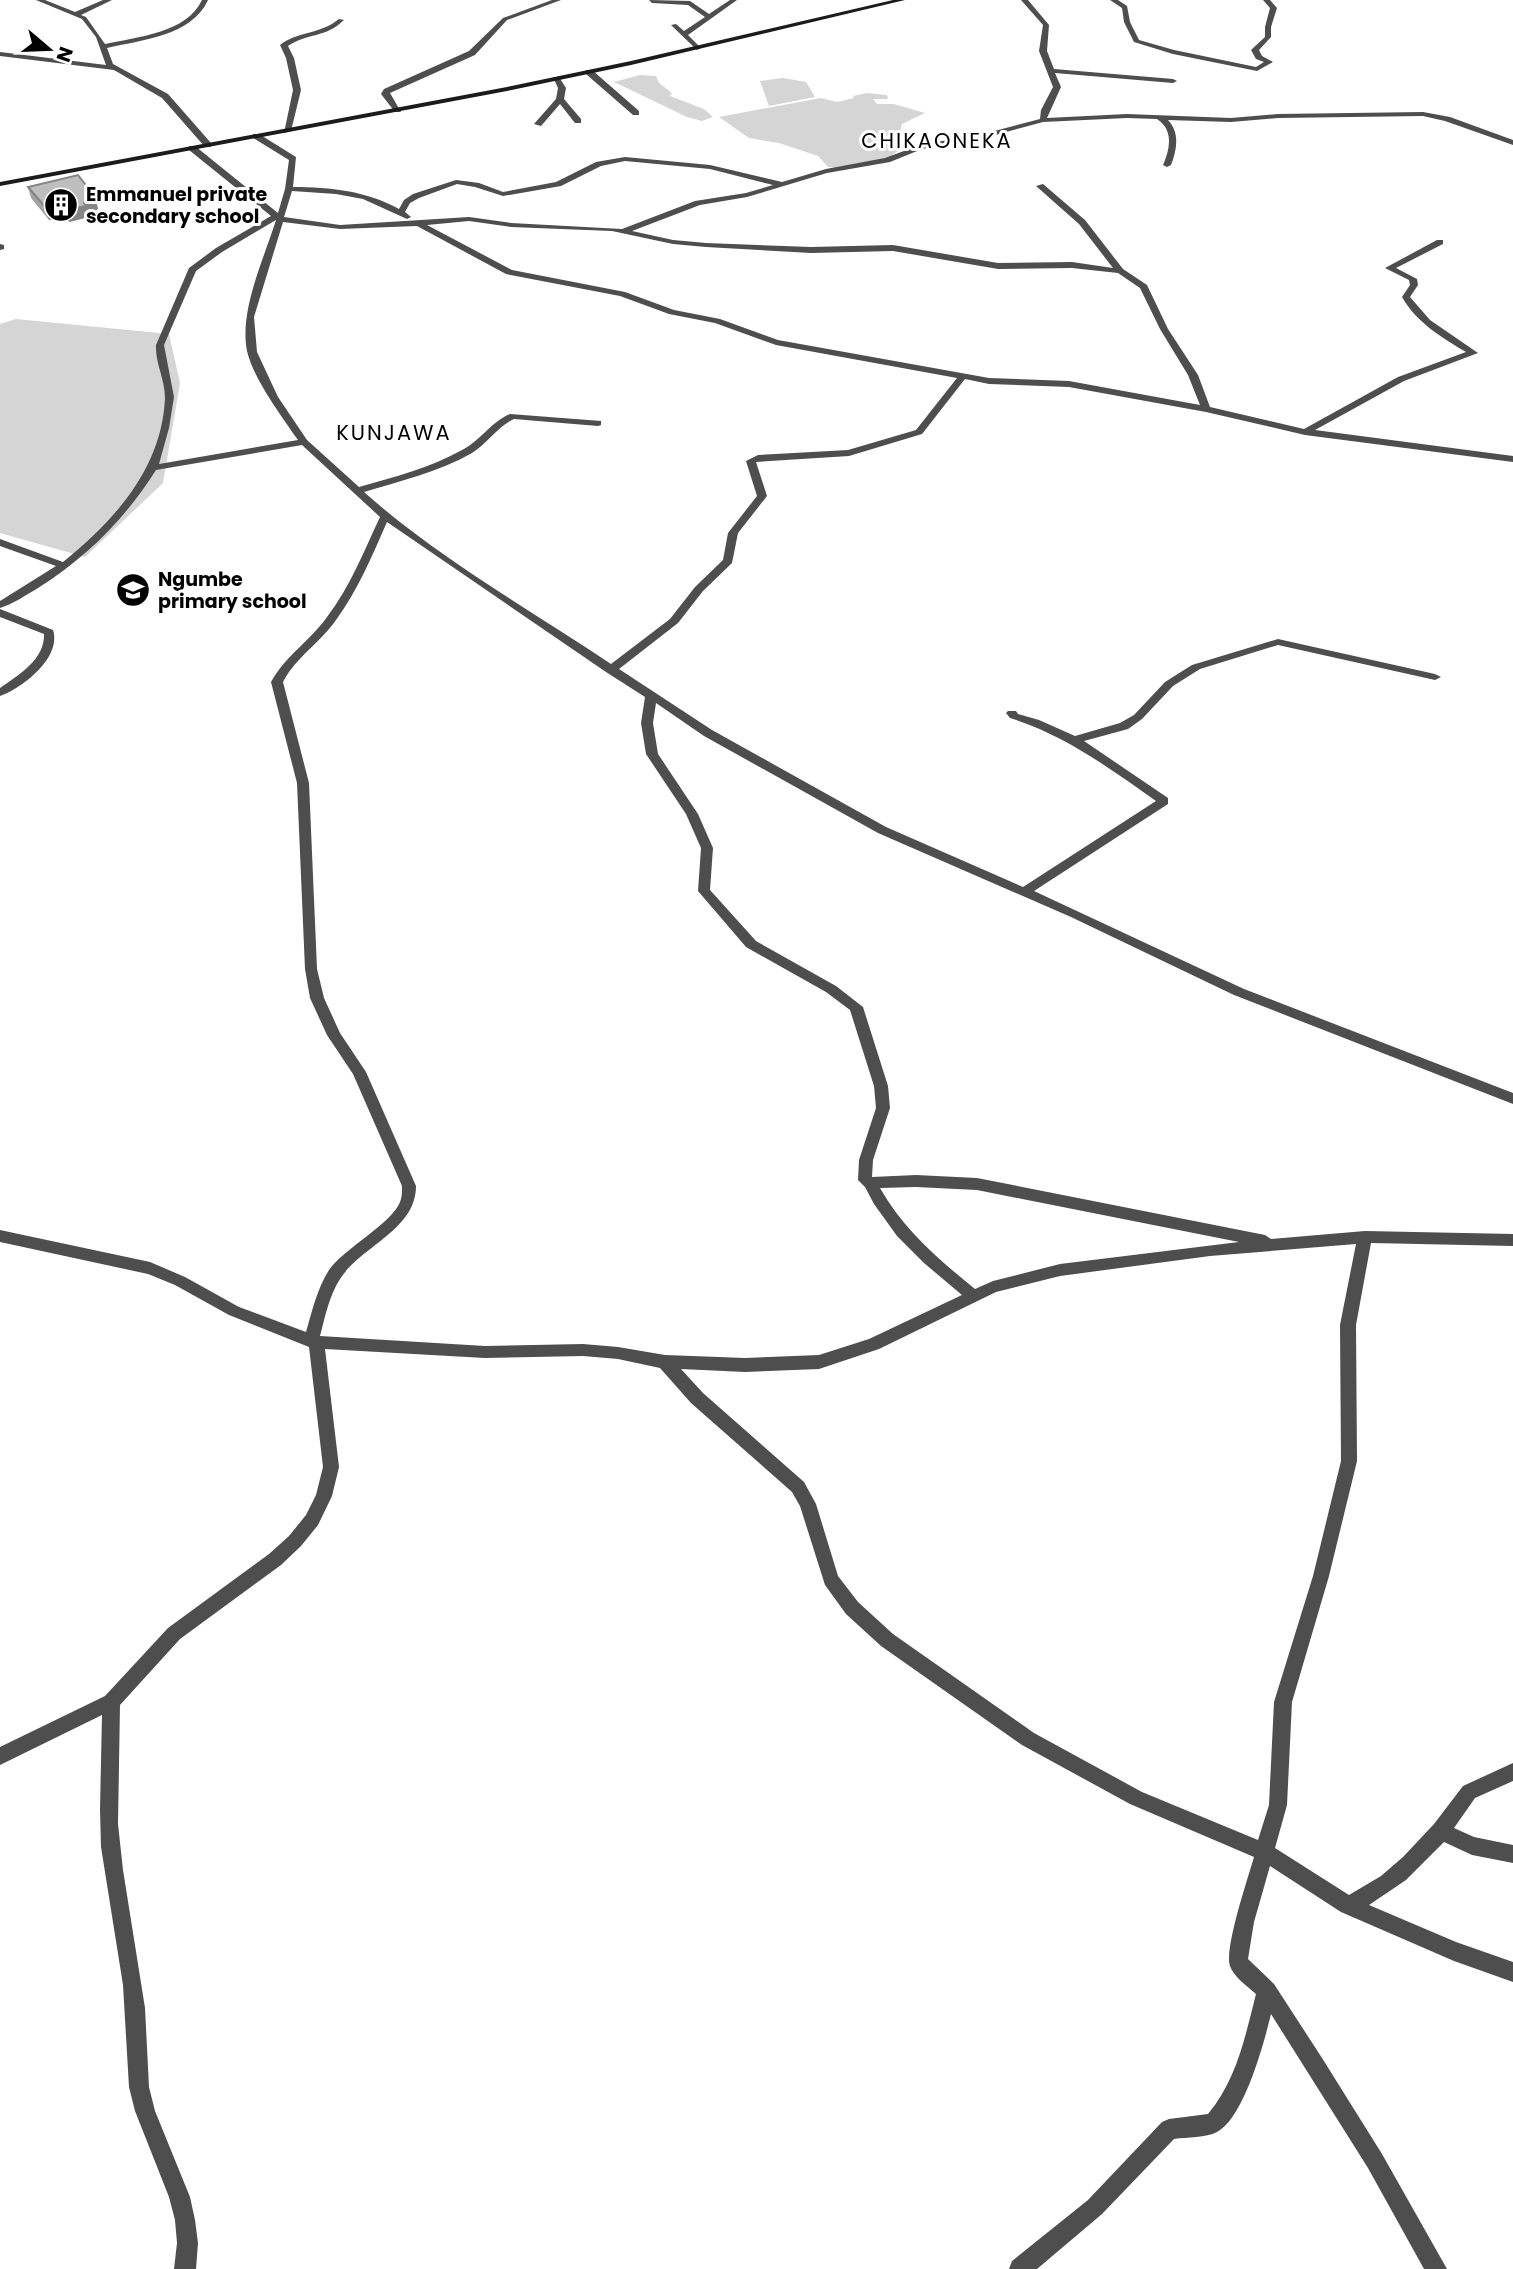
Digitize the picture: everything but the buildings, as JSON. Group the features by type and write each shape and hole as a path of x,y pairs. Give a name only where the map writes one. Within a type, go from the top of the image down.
{"main road":[{"path":"0,184 556,79 902,0"}],"street":[{"path":"38,0 75,13 94,30 107,61 114,68 164,96 208,145"},
{"path":"75,13 109,0"},
{"path":"103,47 185,24 200,13 205,0"},
{"path":"398,110 385,96 387,91 471,53 505,19 558,0"},
{"path":"685,34 719,5 734,0"},
{"path":"1024,0 1046,25 1043,51 1057,89 1045,110 1043,120"},
{"path":"1113,0 1125,7 1132,37 1136,41 1173,52 1257,69 1269,62 1259,57 1255,50 1268,37 1274,8 1266,0"},
{"path":"66,1 75,13"},
{"path":"652,1 690,3 708,16"},
{"path":"287,131 297,90 290,58 284,45 293,39 327,33 341,20"},
{"path":"674,24 697,48"},
{"path":"0,54 114,68"},
{"path":"1052,71 1173,81"},
{"path":"589,72 636,114"},
{"path":"538,124 560,99 562,88 556,79"},
{"path":"560,99 578,121"},
{"path":"624,231 698,203 747,195 827,171 887,160 920,147 988,135 1043,120 1157,116 1237,120 1278,116 1427,115 1447,118 1513,143"},
{"path":"1157,116 1168,121 1172,128 1172,149 1167,164"},
{"path":"256,136 292,158 289,190 254,297 250,335 257,367 304,442 385,516 610,670 708,733 882,830 1024,892 1239,992 1352,1039 1513,1100"},
{"path":"192,148 278,218 340,227 460,218 506,224 624,231 706,245 811,250 883,247 998,266 1065,264 1120,271"},
{"path":"401,213 410,199 447,184 467,183 505,193 558,184 599,164 625,159 721,169 781,184"},
{"path":"1040,186 1082,222 1120,271 1144,287 1164,329 1193,375 1206,409"},
{"path":"289,190 343,191 401,213 509,272 622,294 672,312 717,321 776,342 962,377 1025,384 1069,384 1206,409 1305,432 1513,458"},
{"path":"0,605 35,587 65,566 112,525 141,491 153,468 166,421 169,395 168,383 159,358 160,345 192,270 211,256 278,218"},
{"path":"1305,432 1401,379 1473,353 1444,334 1410,306 1406,297 1414,285 1413,279 1389,268 1440,243"},
{"path":"610,670 674,621 699,589 728,561 733,533 762,496 751,461 758,458 849,453 919,432 962,377"},
{"path":"357,491 465,453 483,441 506,418 513,416 598,423"},
{"path":"153,468 304,442"},
{"path":"0,1756 111,1702 180,1628 208,1605 282,1557 304,1533 329,1484 331,1466 314,1342 325,1293 336,1273 359,1248 401,1213 408,1202 409,1186 359,1072 334,1035 317,998 311,969 303,783 277,682 297,651 332,620 385,516"},
{"path":"0,542 65,566"},
{"path":"0,612 18,622 41,627 49,632 51,639 49,648 21,678 0,693"},
{"path":"1074,740 1125,726 1138,717 1169,684 1196,667 1278,642 1435,677"},
{"path":"650,696 647,723 652,754 692,814 707,848 704,891 732,919 751,944 847,999 862,1019 881,1086 883,1108 863,1176 897,1227 940,1270 974,1296"},
{"path":"1012,713 1014,716 1046,725 1074,740 1164,800 1024,892"},
{"path":"870,1183 916,1181 977,1184 1280,1244"},
{"path":"0,1237 150,1268 234,1311 314,1342 485,1352 583,1350 618,1353 665,1363 745,1365 819,1362 874,1344 993,1287 1060,1269 1365,1237 1513,1240"},
{"path":"1365,1237 1348,1325 1349,1461 1321,1576 1283,1702 1278,1805 1244,1922 1238,1963 1267,1991 1376,2161 1436,2269"},
{"path":"665,1363 697,1398 798,1488 808,1504 831,1580 852,1608 887,1640 1028,1739 1083,1771 1136,1798 1266,1853 1348,1905 1454,1951 1513,1972"},
{"path":"111,1702 109,1822 118,1905 134,1996 138,2078 144,2109 175,2181 185,2212 188,2237 185,2269"},
{"path":"1348,1905 1373,1894 1415,1861 1469,1792 1513,1772"},
{"path":"1441,1831 1472,1846 1513,1853"},
{"path":"1024,2268 1095,2207 1170,2129 1213,2124 1227,2109 1239,2089 1267,1991"}],"shaded area":[{"path":"640,75 656,76 659,83 672,93 670,96 704,109 713,117 702,121 687,117 614,82"},
{"path":"783,78 806,82 815,97 769,106 760,81"},
{"path":"867,93 887,95 888,99 873,99 877,104 894,104 925,113 902,124 897,144 901,147 895,153 878,162 857,166 828,167 818,156 779,143 749,138 719,117 821,98 837,102"},
{"path":"16,319 169,334 180,383 163,483 85,557 0,533 0,324"}],"place":[{"name":"Emmanuel private secondary school","path":"61,205"},
{"name":"Ngumbe primary school","path":"133,590"}],"district":[{"name":"CHIKAONEKA","path":"937,140"},
{"name":"KUNJAWA","path":"394,432"}]}
